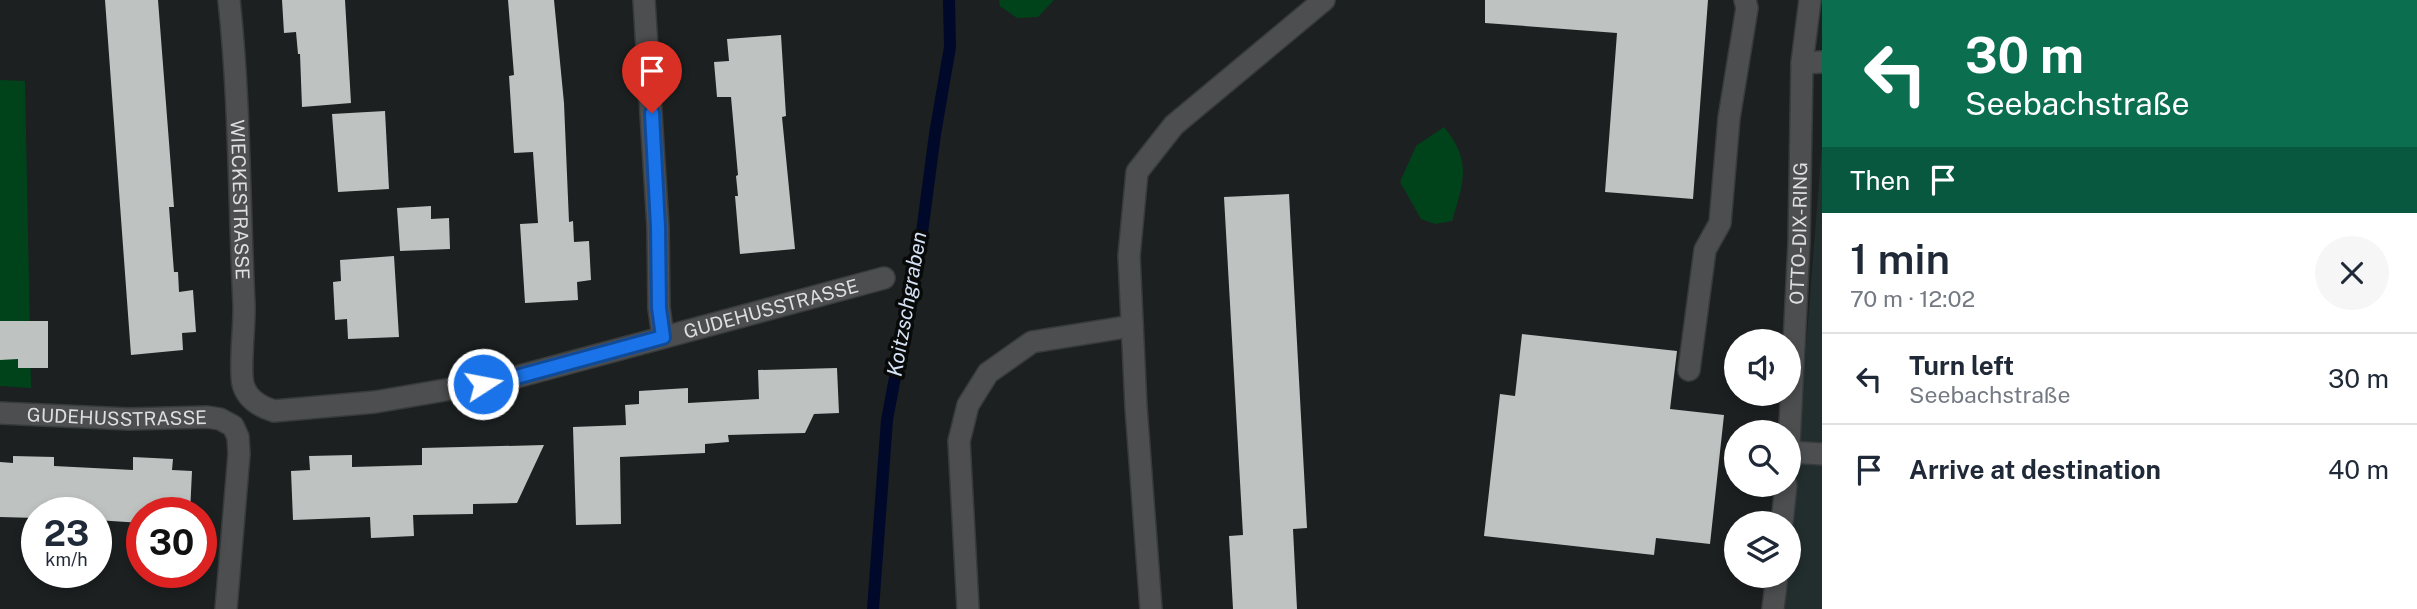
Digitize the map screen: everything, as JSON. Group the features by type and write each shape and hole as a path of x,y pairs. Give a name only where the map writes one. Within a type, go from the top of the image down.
{"street":[{"name":"WIECKESTRASSE","path":"229,0 245,317 243,382 251,397"},
{"path":"644,0 658,227 659,308 663,337"},
{"path":"1151,609 1129,256 1137,173 1174,125 1324,0"},
{"path":"1689,370 1705,250 1720,223 1729,118 1747,8 1745,0"},
{"name":"OTTO-DIX-RING","path":"1791,420 1799,243 1812,62 1810,0"},
{"name":"GUDEHUSSTRASSE","path":"251,397 263,407 274,411 384,401 509,379 884,278"},
{"path":"968,609 959,441 968,405 988,373 1032,342 1132,326"},
{"name":"GUDEHUSSTRASSE","path":"0,412 129,419 207,417 220,419 233,426 238,437 239,454 226,609"},
{"path":"1801,457 1822,454"},
{"path":"1773,609 1776,588"}],"shaded area":[{"path":"1822,144 1822,609 1785,609 1787,588 1801,588 1801,511 1793,511 1794,497 1801,497 1800,420"}],"green space":[{"path":"999,0 1054,0 1038,17 1017,18 1000,6"},
{"path":"0,80 25,81 31,388 0,386"},
{"path":"1444,127 1459,151 1462,183 1452,221 1435,224 1421,219 1400,182 1416,146"}],"building":[{"path":"105,0 158,0 174,207 169,207 174,272 178,272 179,292 193,290 196,332 182,333 183,350 131,355"},
{"path":"282,0 345,0 351,103 302,107 300,54 296,32 284,33"},
{"path":"508,0 554,0 564,103 569,222 573,221 574,242 589,241 591,280 577,282 578,300 525,303 520,224 538,223 533,152 514,153 509,76 514,75"},
{"path":"1485,0 1708,0 1693,199 1605,192 1617,33 1485,23"},
{"path":"781,35 786,116 782,117 795,249 740,254 735,196 738,196 738,175 731,97 717,97 714,62 729,61 727,39"},
{"path":"385,111 389,189 338,192 332,114"},
{"path":"1289,194 1307,528 1293,529 1297,609 1233,609 1229,536 1243,535 1224,197"},
{"path":"431,206 431,219 449,218 450,249 400,251 397,208"},
{"path":"394,256 399,337 348,339 347,319 335,320 333,282 341,281 340,260"},
{"path":"0,321 48,321 48,368 18,368 18,359 0,360"},
{"path":"1522,334 1677,351 1670,409 1724,415 1710,544 1656,538 1654,555 1484,536 1500,394 1515,396"},
{"path":"837,368 839,413 814,414 805,433 728,435 729,442 705,444 705,453 620,457 621,524 576,525 573,427 626,425 625,405 639,404 639,391 688,388 688,403 759,399 758,370"},
{"path":"544,445 517,503 473,504 473,514 413,515 414,536 371,538 370,517 293,520 291,471 310,470 309,456 352,455 352,467 422,465 422,448"},
{"path":"13,456 54,457 54,466 133,470 133,457 173,459 172,470 192,471 191,497 126,497 126,522 112,521 112,497 21,497 21,518 0,517 0,462 13,463"}],"waterway":[{"name":"Koitzschgraben","path":"873,609 887,420 921,240 950,47 949,0"}],"route":[{"path":"483,384 663,337 659,308 652,113"}]}
